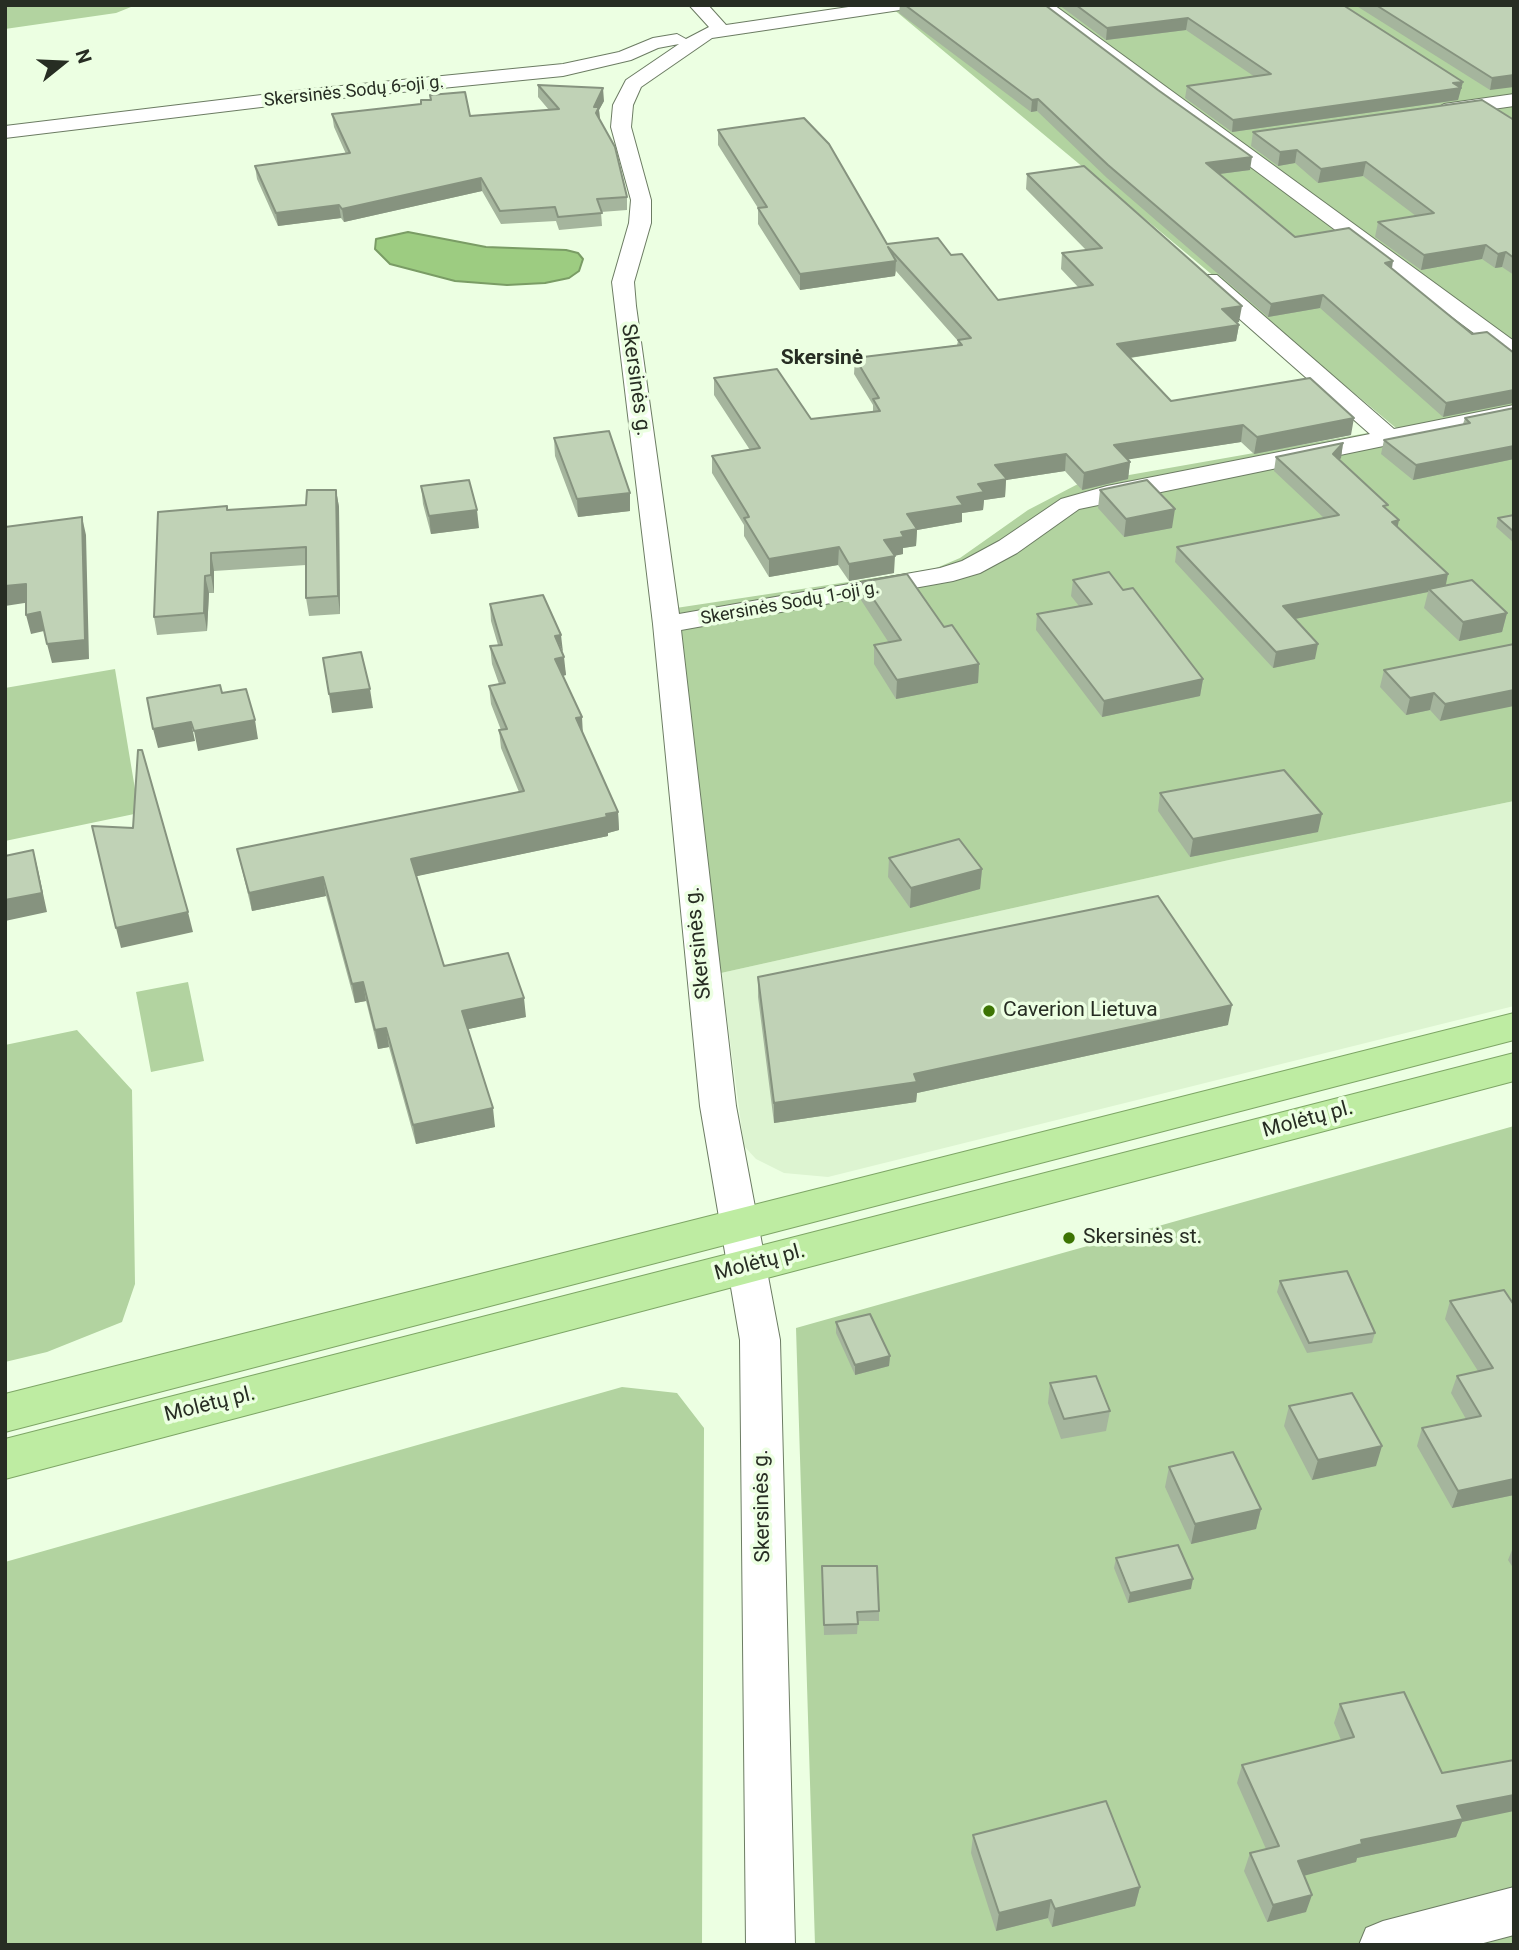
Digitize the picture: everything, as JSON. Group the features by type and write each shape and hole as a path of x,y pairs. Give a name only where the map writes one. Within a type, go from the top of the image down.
{"highway":[{"name":"Molėtų pl.","path":"5,1459 1514,1026"},
{"name":"Molėtų pl.","path":"5,1413 743,1246 1514,1067"}],"street":[{"path":"698,5 709,33"},
{"name":"Skersinės Sodų 6-oji g.","path":"5,132 311,95 563,70 625,56 668,40 900,5"},
{"path":"1042,5 1514,352"},
{"name":"Skersinės g.","path":"709,33 633,85 623,105 621,127 641,200 640,223 624,282 667,624 716,1093 760,1340 771,1945"},
{"path":"1470,89 1514,116"},
{"path":"1426,113 1514,100"},
{"path":"1227,141 1254,137"},
{"path":"1190,263 1389,437"},
{"name":"Skersinės Sodų 1-oji g.","path":"667,624 944,575 971,567 1008,547 1070,505 1107,494 1514,412"},
{"path":"1383,1945 1514,1911"}],"shaded area":[{"path":"5,5 136,5 116,13 5,29"},
{"path":"916,5 1514,5 1514,801 1229,860 721,973 676,608 934,569 960,558 1028,510 1078,484 1396,428 892,8"},
{"path":"408,232 486,247 566,250 578,253 583,259 579,271 569,278 545,283 507,285 455,281 390,264 375,249 376,239"},
{"path":"115,669 139,813 5,841 5,688"},
{"path":"1514,801 1514,1006 828,1177 784,1173 756,1159 744,1146 721,973 1229,860"},
{"path":"188,982 204,1061 151,1072 136,992"},
{"path":"77,1030 132,1090 135,1284 122,1322 47,1352 5,1362 5,1045"},
{"path":"1514,1126 1514,1945 815,1945 796,1328"},
{"path":"622,1387 677,1393 704,1428 702,1945 5,1945 5,1562"}],"building":[{"path":"905,5 1045,5 1252,157 1206,163 1295,237 1349,228 1393,261 1385,263 1472,334 1487,332 1514,353 1514,390 1446,403 1323,295 1271,304 1108,165 1038,99 1032,100"},
{"path":"1076,5 1343,5 1463,82 1453,83 1461,88 1233,120 1187,86 1271,74 1188,18 1107,28"},
{"path":"1376,5 1514,5 1514,75 1492,78"},
{"path":"538,85 603,88 594,107 599,107 596,113 615,147 627,197 597,199 602,213 558,217 555,207 500,211 481,178 342,209 339,205 276,213 255,166 350,153 332,114 421,104 421,100 431,100 430,95 465,92 470,116 559,109"},
{"path":"1482,100 1514,120 1514,258 1506,252 1498,254 1486,245 1424,255 1378,222 1434,213 1366,162 1321,169 1297,150 1280,152 1253,132"},
{"path":"804,118 829,144 887,244 938,238 951,255 962,254 998,300 1093,285 1062,253 1102,248 1027,174 1084,166 1242,306 1222,309 1239,325 1117,344 1171,401 1310,378 1354,418 1257,437 1243,425 1114,445 1130,462 1084,473 1066,454 995,465 1007,479 978,484 984,492 957,497 963,505 907,514 917,529 901,532 904,537 884,540 895,556 849,564 839,547 769,559 744,518 749,517 747,513 712,456 760,448 714,378 777,369 811,419 880,411 873,399 879,398 855,358 962,345 958,340 971,338 888,247 896,261 800,274 758,208 767,207 718,130"},
{"path":"1514,408 1514,446 1416,465 1384,440 1470,423 1465,418"},
{"path":"609,431 630,493 577,499 554,438"},
{"path":"1343,443 1333,454 1388,505 1383,506 1399,520 1392,522 1448,574 1283,606 1318,644 1276,652 1177,547 1339,515 1276,457"},
{"path":"469,480 477,510 429,516 421,486"},
{"path":"1147,480 1175,509 1126,519 1100,490"},
{"path":"307,490 336,490 338,596 306,598 306,547 211,553 211,575 205,576 204,613 154,617 158,512 227,506 227,510 306,505"},
{"path":"1514,515 1514,532 1498,518"},
{"path":"82,517 85,640 47,644 40,612 26,615 26,584 5,586 5,527"},
{"path":"1109,572 1123,590 1133,588 1203,679 1104,701 1037,614 1092,604 1073,580"},
{"path":"907,574 944,627 952,625 979,664 897,680 874,645 901,640 862,582"},
{"path":"1472,580 1507,613 1463,622 1429,589"},
{"path":"543,595 561,635 555,636 564,657 555,659 582,717 576,718 618,812 606,814 607,817 411,859 444,966 508,953 524,998 462,1011 493,1108 413,1125 386,1028 375,1030 363,982 352,984 323,877 249,893 237,849 524,791 499,730 507,729 489,686 505,683 490,646 502,645 490,604"},
{"path":"1514,644 1514,690 1445,704 1434,693 1410,698 1384,670"},
{"path":"361,652 370,689 329,694 323,658"},
{"path":"220,685 222,693 246,689 255,720 194,731 191,722 153,729 147,698"},
{"path":"138,750 142,750 188,912 116,928 92,826 133,828"},
{"path":"1284,770 1322,814 1193,839 1160,793"},
{"path":"959,839 982,869 911,888 889,858"},
{"path":"33,850 42,893 5,900 5,856"},
{"name":"Caverion Lietuva","path":"1158,896 1232,1005 914,1074 917,1082 774,1103 758,977"},
{"path":"1347,1271 1375,1333 1309,1343 1280,1281"},
{"path":"1504,1290 1514,1305 1514,1479 1458,1491 1422,1428 1481,1416 1457,1376 1493,1368 1450,1301"},
{"path":"870,1314 890,1356 855,1365 836,1322"},
{"path":"1096,1376 1110,1411 1064,1419 1050,1383"},
{"path":"1352,1393 1382,1446 1318,1460 1289,1406"},
{"path":"1233,1452 1261,1509 1195,1524 1169,1467"},
{"path":"1178,1545 1193,1579 1130,1593 1116,1558"},
{"path":"822,1566 877,1566 879,1611 857,1612 858,1624 824,1625"},
{"path":"1404,1692 1442,1773 1514,1760 1514,1795 1457,1806 1463,1819 1361,1840 1362,1844 1298,1861 1312,1895 1273,1905 1250,1853 1279,1846 1242,1765 1354,1737 1340,1704"},
{"path":"1106,1801 1140,1887 1055,1909 1051,1900 999,1913 973,1835"}],"place":[{"name":"Caverion Lietuva","path":"989,1011"},
{"name":"Skersinės st.","path":"1069,1238"}],"district":[{"name":"Skersinė","path":"822,359"}]}
